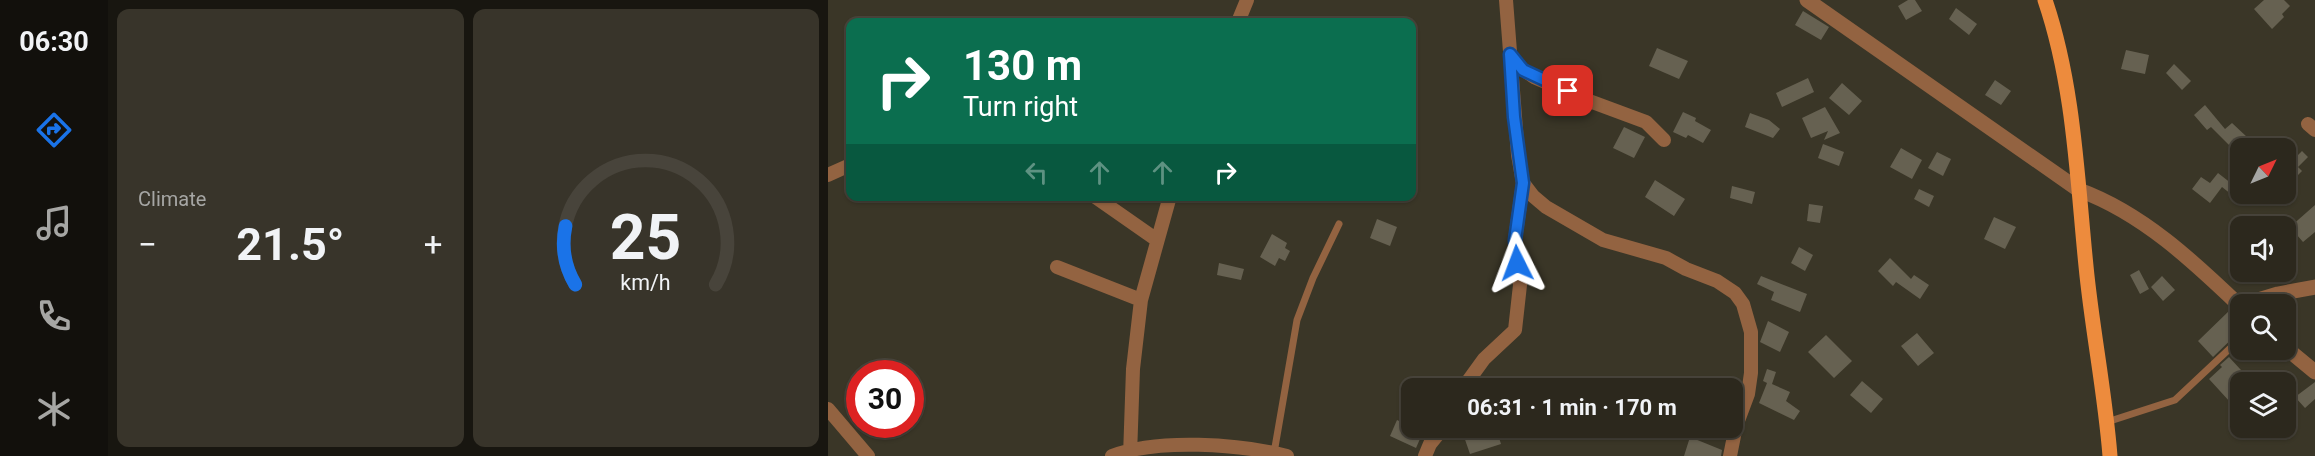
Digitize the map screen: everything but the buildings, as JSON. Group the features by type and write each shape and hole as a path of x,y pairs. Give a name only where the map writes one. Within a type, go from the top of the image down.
{"main road":[{"path":"2045,0 2060,51 2069,104 2086,269 2110,456"}],"street":[{"path":"1240,18 1247,0"},
{"path":"1470,378 1484,359 1515,330 1520,285 1515,240 1523,183 1514,117 1510,27 1506,0"},
{"path":"1807,0 2079,189 2103,198 2140,221 2230,295"},
{"path":"1510,54 1518,66 1534,77 1646,122 1664,140"},
{"path":"828,175 846,167"},
{"path":"1523,183 1546,207 1603,240 1666,258 1726,286 1743,304 1751,332 1751,374 1748,394 1736,426 1730,456"},
{"path":"1101,201 1157,240"},
{"path":"1130,452 1133,369 1142,300 1169,201"},
{"path":"1058,267 1142,300"},
{"path":"2278,294 2315,287"},
{"path":"2296,356 2315,372"},
{"path":"828,409 868,456"},
{"path":"1425,456 1435,438"},
{"path":"1113,456 1184,446 1233,447 1281,454"}],"lane":[{"path":"1281,454 1297,320 1313,278 1339,224"},
{"path":"2107,422 2175,400 2230,348"}],"route":[{"path":"1517,263 1515,240 1523,183 1514,117 1510,54 1523,70 1568,91"}]}
